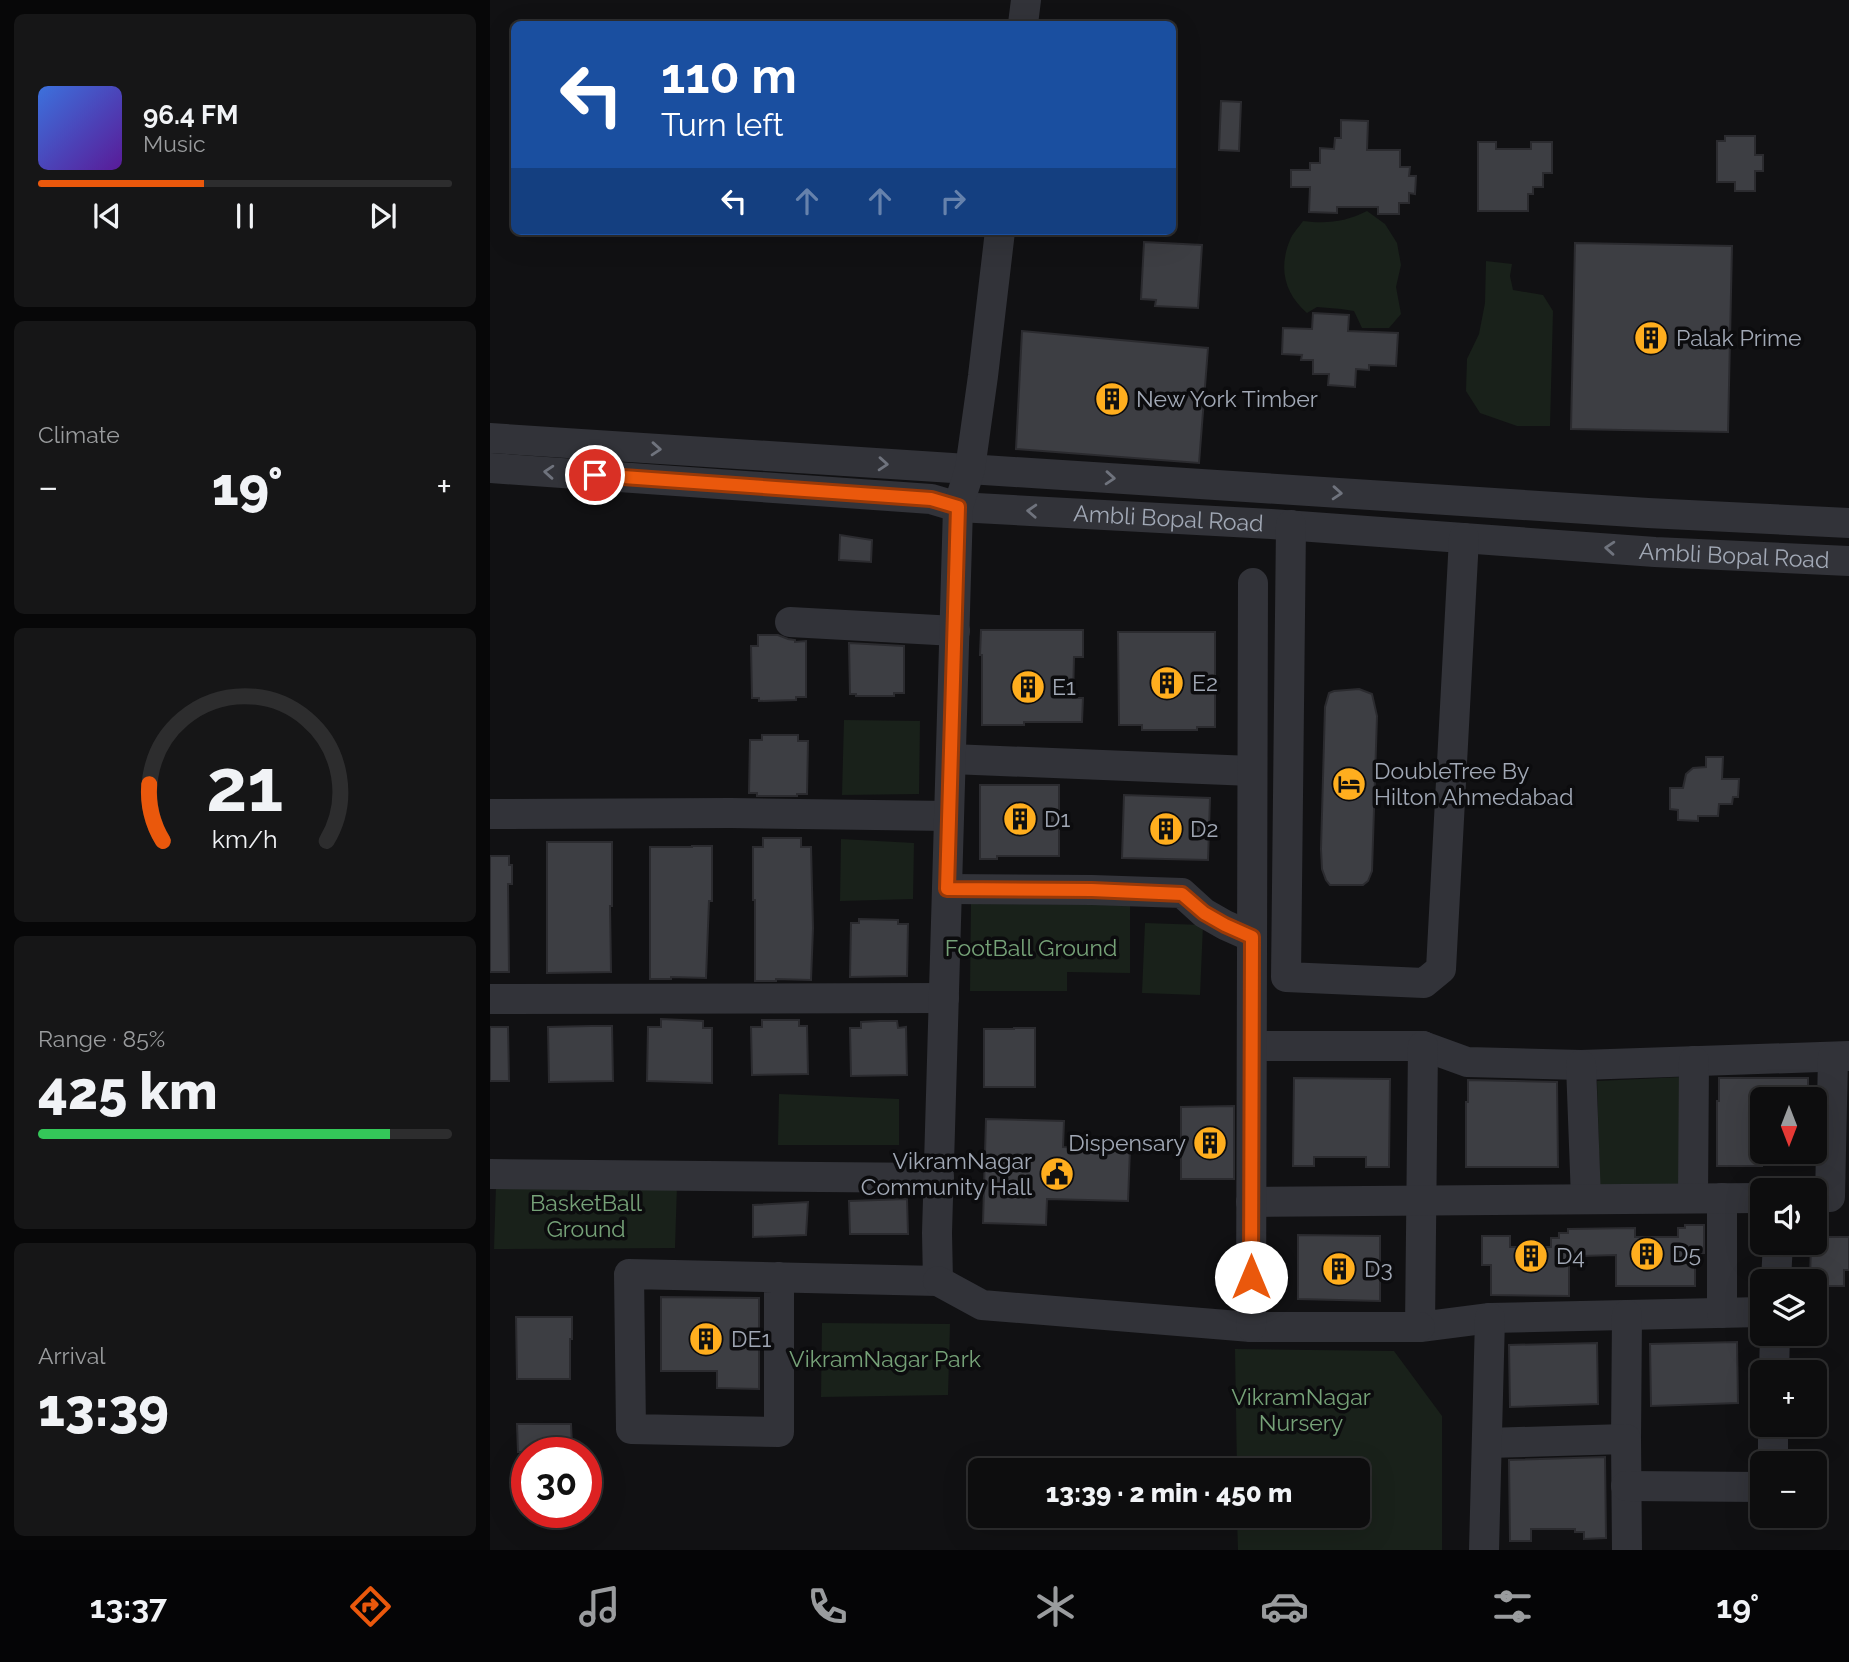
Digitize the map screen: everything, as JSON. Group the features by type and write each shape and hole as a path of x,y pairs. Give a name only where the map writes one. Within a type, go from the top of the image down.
{"street":[{"path":"1023,21 1026,0"},
{"path":"938,1281 958,507 970,469 1000,235"},
{"name":"Ambli Bopal Road","path":"490,438 1648,513 1849,523"},
{"name":"Ambli Bopal Road","path":"490,468 931,499 958,507 1292,525 1655,552 1849,561"},
{"path":"1292,525 1286,976 1424,983 1440,969 1464,538"},
{"path":"1251,1327 1252,583"},
{"path":"790,622 954,631"},
{"path":"951,759 1252,771"},
{"path":"490,814 949,816"},
{"path":"947,889 1182,894 1204,913 1252,937"},
{"path":"490,999 944,998"},
{"path":"1252,1046 1423,1046 1466,1062 1580,1065 1841,1056 1831,1197"},
{"path":"1420,1327 1423,1046"},
{"path":"1693,1198 1694,1061"},
{"path":"1580,1065 1586,1199"},
{"path":"490,1174 939,1178"},
{"path":"1722,1198 1722,1313"},
{"path":"1251,1202 1750,1198"},
{"path":"779,1277 779,1432 631,1429 629,1274 779,1277 938,1281 982,1305 1251,1327 1420,1327 1490,1318 1750,1312"},
{"path":"1627,1315 1627,1550"},
{"path":"1483,1550 1490,1318"},
{"path":"1486,1443 1626,1439"},
{"path":"1626,1486 1750,1487"}],"green space":[{"path":"1367,211 1385,224 1397,243 1401,265 1396,287 1401,314 1389,328 1362,328 1354,311 1317,307 1307,313 1293,298 1284,271 1286,251 1303,221 1336,221"},
{"path":"1486,261 1512,264 1510,276 1513,290 1543,295 1553,311 1550,426 1517,426 1480,413 1466,391 1467,359 1479,334 1485,303"},
{"path":"844,720 920,721 919,794 842,795"},
{"path":"841,839 914,843 913,899 840,901"},
{"name":"FootBall Ground","path":"971,904 1130,905 1130,973 1067,972 1067,991 970,991"},
{"path":"1145,923 1203,925 1200,995 1142,993"},
{"path":"1682,1077 1679,1185 1600,1186 1597,1081"},
{"path":"779,1094 899,1099 899,1145 778,1145"},
{"name":"BasketBall Ground","path":"496,1185 677,1185 675,1248 494,1249"},
{"name":"VikramNagar Park","path":"822,1323 950,1324 948,1395 821,1397"},
{"name":"VikramNagar Nursery","path":"1235,1349 1394,1351 1442,1416 1442,1550 1238,1550 1237,1528 1370,1528 1370,1458 1237,1458"}],"building":[{"path":"1221,101 1241,102 1239,151 1219,150"},
{"path":"1341,120 1368,121 1367,150 1400,150 1400,167 1410,167 1409,176 1416,176 1415,194 1409,193 1409,203 1399,203 1399,214 1378,214 1378,207 1337,207 1337,213 1309,212 1310,187 1291,187 1291,170 1310,170 1310,163 1320,163 1320,148 1334,149 1335,138 1341,138"},
{"path":"1725,136 1755,136 1755,155 1763,155 1763,171 1755,171 1755,191 1735,191 1735,182 1717,182 1717,141 1725,141"},
{"path":"1478,142 1496,142 1496,149 1531,149 1531,142 1552,142 1552,173 1543,173 1543,187 1533,187 1533,194 1528,194 1528,211 1478,211"},
{"path":"1144,242 1202,245 1198,308 1155,306 1156,300 1141,299"},
{"name":"Palak Prime","path":"1575,243 1732,246 1728,432 1571,429"},
{"path":"1313,313 1349,315 1348,331 1398,333 1396,366 1369,365 1369,370 1356,369 1355,387 1328,385 1329,374 1313,374 1313,360 1301,360 1302,355 1282,354 1283,328 1312,329"},
{"name":"New York Timber","path":"1022,331 1208,348 1199,463 1016,449"},
{"path":"840,535 872,540 871,562 839,560"},
{"name":"E1","path":"981,630 1083,630 1083,657 1074,657 1073,698 1083,698 1082,722 982,725"},
{"name":"E2","path":"1118,632 1215,632 1215,727 1197,727 1197,730 1142,730 1142,725 1119,725"},
{"path":"758,635 778,635 795,642 806,641 806,697 796,697 796,700 759,701 759,698 752,698 751,646 758,646"},
{"path":"849,643 904,646 904,693 894,693 894,696 850,694"},
{"name":"DoubleTree By Hilton Ahmedabad","path":"1359,689 1372,694 1377,716 1372,871 1363,885 1330,885 1322,869 1321,849 1325,707 1329,693"},
{"path":"762,735 798,735 798,741 808,741 807,794 757,796 757,793 749,793 750,740 762,740"},
{"path":"1706,757 1723,757 1722,779 1739,779 1738,797 1733,797 1732,804 1719,804 1718,816 1698,816 1698,821 1678,820 1678,810 1670,809 1670,788 1683,788 1686,774 1693,768 1706,767"},
{"name":"D1","path":"980,785 1059,785 1059,856 997,856 997,859 980,859"},
{"name":"D2","path":"1124,795 1210,798 1208,860 1122,858"},
{"path":"763,838 801,838 801,847 811,847 811,980 755,981 753,847 763,847"},
{"path":"547,842 612,842 611,972 547,973"},
{"path":"712,846 712,901 709,901 706,978 650,979 650,847"},
{"path":"490,856 509,856 509,865 512,865 512,884 508,884 509,972 490,972"},
{"path":"859,919 898,920 898,924 908,924 907,976 850,977 851,923 859,923"},
{"path":"661,1019 703,1021 703,1028 712,1028 712,1083 647,1081 648,1027 661,1027"},
{"path":"762,1020 799,1020 799,1026 807,1026 808,1074 752,1075 751,1027 762,1027"},
{"path":"897,1021 898,1028 906,1027 907,1075 851,1076 850,1028 861,1028 861,1022"},
{"path":"612,1026 613,1081 549,1082 548,1027"},
{"path":"490,1027 508,1027 509,1081 490,1081"},
{"path":"1035,1028 1035,1087 984,1087 984,1029"},
{"path":"1294,1078 1390,1079 1389,1167 1366,1167 1366,1157 1314,1157 1314,1166 1293,1166"},
{"path":"1719,1078 1808,1078 1808,1087 1750,1087 1750,1164 1762,1166 1717,1166"},
{"path":"1468,1080 1557,1082 1558,1167 1466,1167"},
{"name":"Dispensary","path":"1234,1106 1234,1179 1181,1179 1181,1107"},
{"name":"VikramNagar Community Hall","path":"986,1119 1064,1121 1063,1147 1130,1149 1128,1201 1047,1199 1046,1225 983,1223"},
{"path":"907,1199 908,1234 850,1234 849,1201"},
{"path":"808,1202 806,1235 753,1237 753,1205"},
{"path":"1685,1225 1704,1225 1704,1253 1695,1253 1695,1286 1616,1286 1616,1255 1581,1256 1580,1264 1569,1264 1569,1296 1491,1295 1491,1265 1482,1265 1482,1236 1510,1236 1510,1247 1551,1247 1551,1238 1559,1238 1559,1233 1568,1233 1568,1229 1635,1228 1635,1237 1678,1237 1678,1228 1685,1228"},
{"name":"D3","path":"1298,1235 1380,1236 1380,1301 1298,1299"},
{"path":"1827,1237 1849,1237 1849,1270 1844,1270 1844,1286 1827,1286 1827,1269 1810,1269 1811,1255 1827,1255"},
{"name":"DE1","path":"661,1297 759,1298 759,1389 717,1388 717,1371 661,1371"},
{"path":"516,1317 572,1317 570,1379 517,1379"},
{"path":"1737,1342 1738,1403 1651,1406 1650,1344"},
{"path":"1597,1343 1598,1404 1510,1407 1509,1345"},
{"path":"517,1424 571,1424 572,1437 517,1437"},
{"path":"1605,1457 1606,1538 1584,1539 1584,1532 1575,1532 1575,1529 1531,1529 1531,1541 1510,1541 1509,1460"}],"place":[{"name":"Palak Prime","path":"1651,338"},
{"name":"New York Timber","path":"1112,399"},
{"name":"E2","path":"1167,683"},
{"name":"E1","path":"1028,687"},
{"name":"DoubleTree By Hilton Ahmedabad","path":"1349,784"},
{"name":"D1","path":"1020,819"},
{"name":"D2","path":"1166,829"},
{"name":"Dispensary","path":"1210,1143"},
{"name":"VikramNagar Community Hall","path":"1057,1174"},
{"name":"D5","path":"1647,1254"},
{"name":"D4","path":"1531,1256"},
{"name":"D3","path":"1339,1269"},
{"name":"DE1","path":"706,1339"}],"route":[{"path":"595,475 931,499 958,507 947,889 1157,891 1182,894 1204,913 1252,937 1251,1277"}]}
